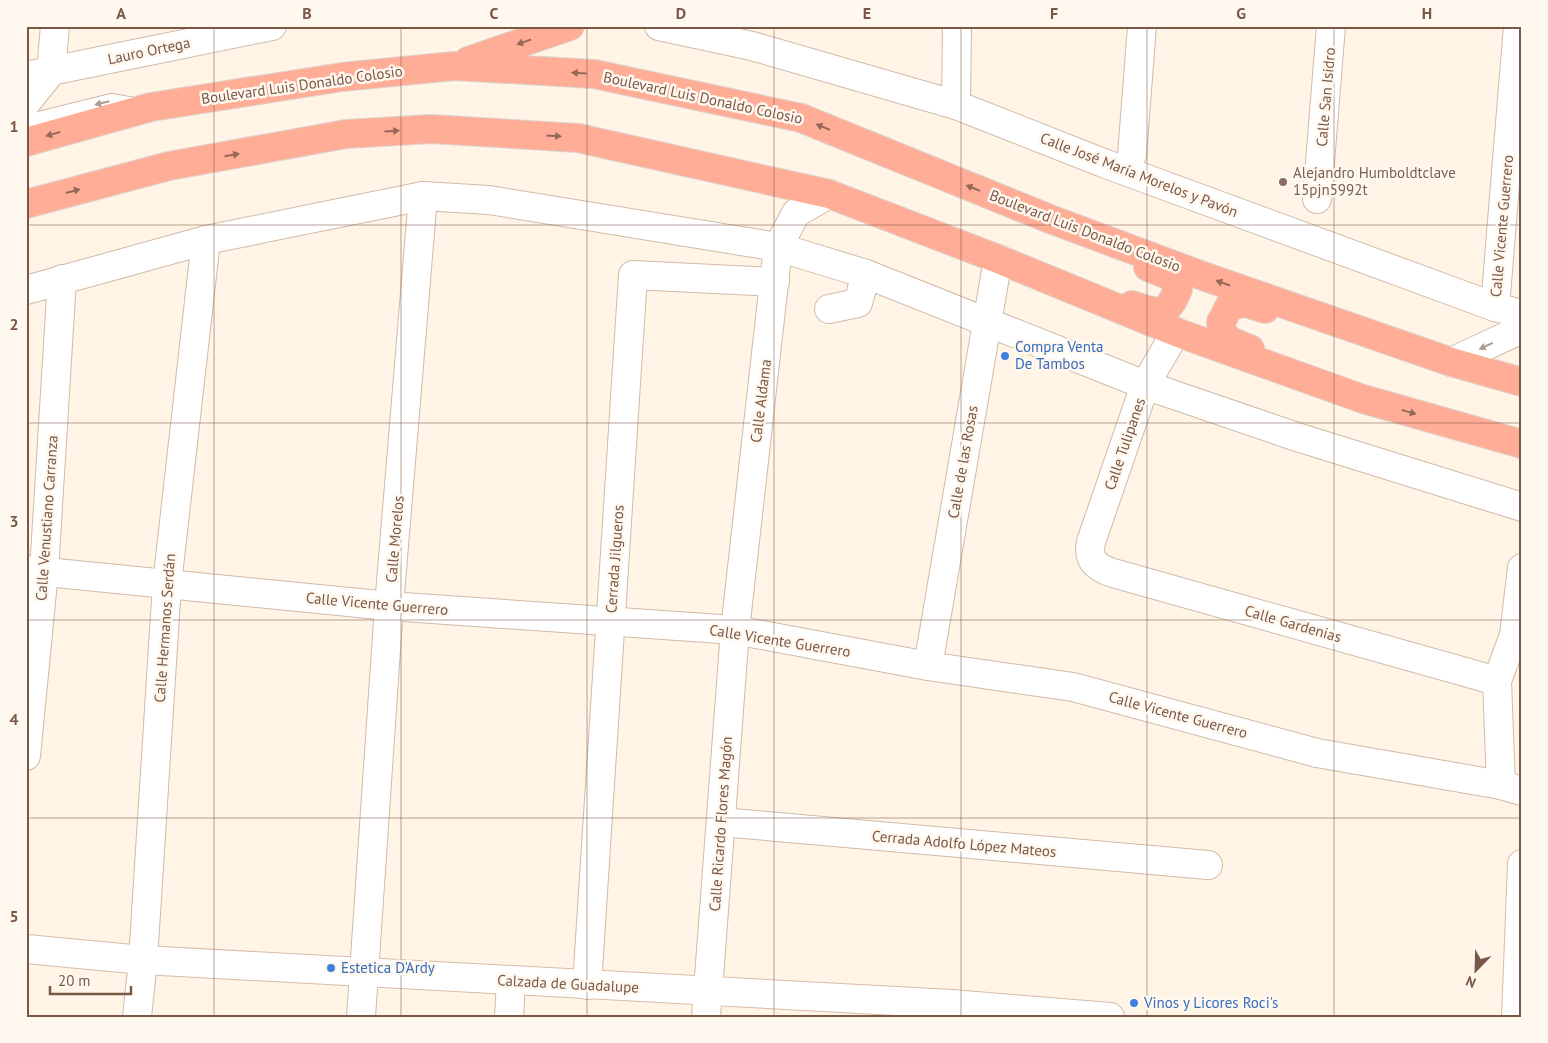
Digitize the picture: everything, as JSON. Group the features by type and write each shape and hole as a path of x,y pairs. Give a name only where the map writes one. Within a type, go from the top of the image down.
{"highway":[{"path":"454,66 570,26"},
{"name":"Boulevard Luis Donaldo Colosio","path":"26,142 151,107 342,77 454,66 594,74 801,118 1050,219 1212,279 1451,362 1522,382"},
{"path":"28,206 169,166 346,134 431,129 578,138 829,194 998,259 1176,332 1362,399 1522,444"},
{"path":"1036,276 1047,275 1154,313 1166,310 1173,301 1178,289 1173,277 1062,230 1050,219"},
{"path":"1362,399 1350,383 1232,342 1222,334 1221,322 1230,305 1246,303 1364,342 1383,339"}],"street":[{"path":"26,103 55,26"},
{"name":"Lauro Ortega","path":"38,74 272,26"},
{"path":"660,26 752,36"},
{"path":"956,105 957,26"},
{"path":"1132,155 1142,26"},
{"name":"Calle San Isidro","path":"1318,199 1331,26"},
{"name":"Calle Vicente Guerrero","path":"1496,307 1518,26"},
{"name":"Calle José María Morelos y Pavón","path":"752,36 956,105 1106,164 1496,307 1522,314"},
{"name":"Calle Aldama","path":"735,630 778,247 796,213 829,194"},
{"path":"26,290 206,240 423,196 489,200 778,247 866,274 1144,385 1296,436 1522,506"},
{"name":"Calle Morelos","path":"361,1017 390,606 423,196"},
{"name":"Calle Hermanos Serdán","path":"137,1017 143,960 167,584 206,240"},
{"name":"Calle de las Rosas","path":"928,666 998,259"},
{"path":"829,309 858,304 866,274"},
{"name":"Cerrada Jilgueros","path":"587,985 633,275 775,282"},
{"name":"Calle Venustiano Carranza","path":"26,756 35,570 62,279"},
{"path":"1451,362 1522,329"},
{"name":"Calle Tulipanes","path":"1092,561 1089,552 1091,542 1144,385 1176,332"},
{"name":"Calle Gardenias","path":"1092,561 1100,569 1114,574 1497,681"},
{"path":"1511,788 1497,681 1518,635 1522,568"},
{"name":"Calle Vicente Guerrero","path":"35,570 390,606 735,630 928,666 1072,687 1317,752 1511,788"},
{"name":"Calle Ricardo Flores Magón","path":"707,1004 735,630"},
{"name":"Cerrada Adolfo López Mateos","path":"721,822 1208,865"},
{"path":"1516,1017 1522,864"},
{"name":"Calzada de Guadalupe","path":"26,949 143,960 587,985 707,1004 1096,1016"},
{"path":"508,1017 511,980"}],"lane":[{"path":"26,122 111,101 151,107"}],"place":[{"name":"Alejandro Humboldtclave 15pjn5992t","path":"1283,182"},
{"name":"Compra Venta De Tambos","path":"1005,356"},
{"name":"Estetica D'Ardy","path":"331,968"},
{"name":"Vinos y Licores Roci's","path":"1134,1003"}]}
